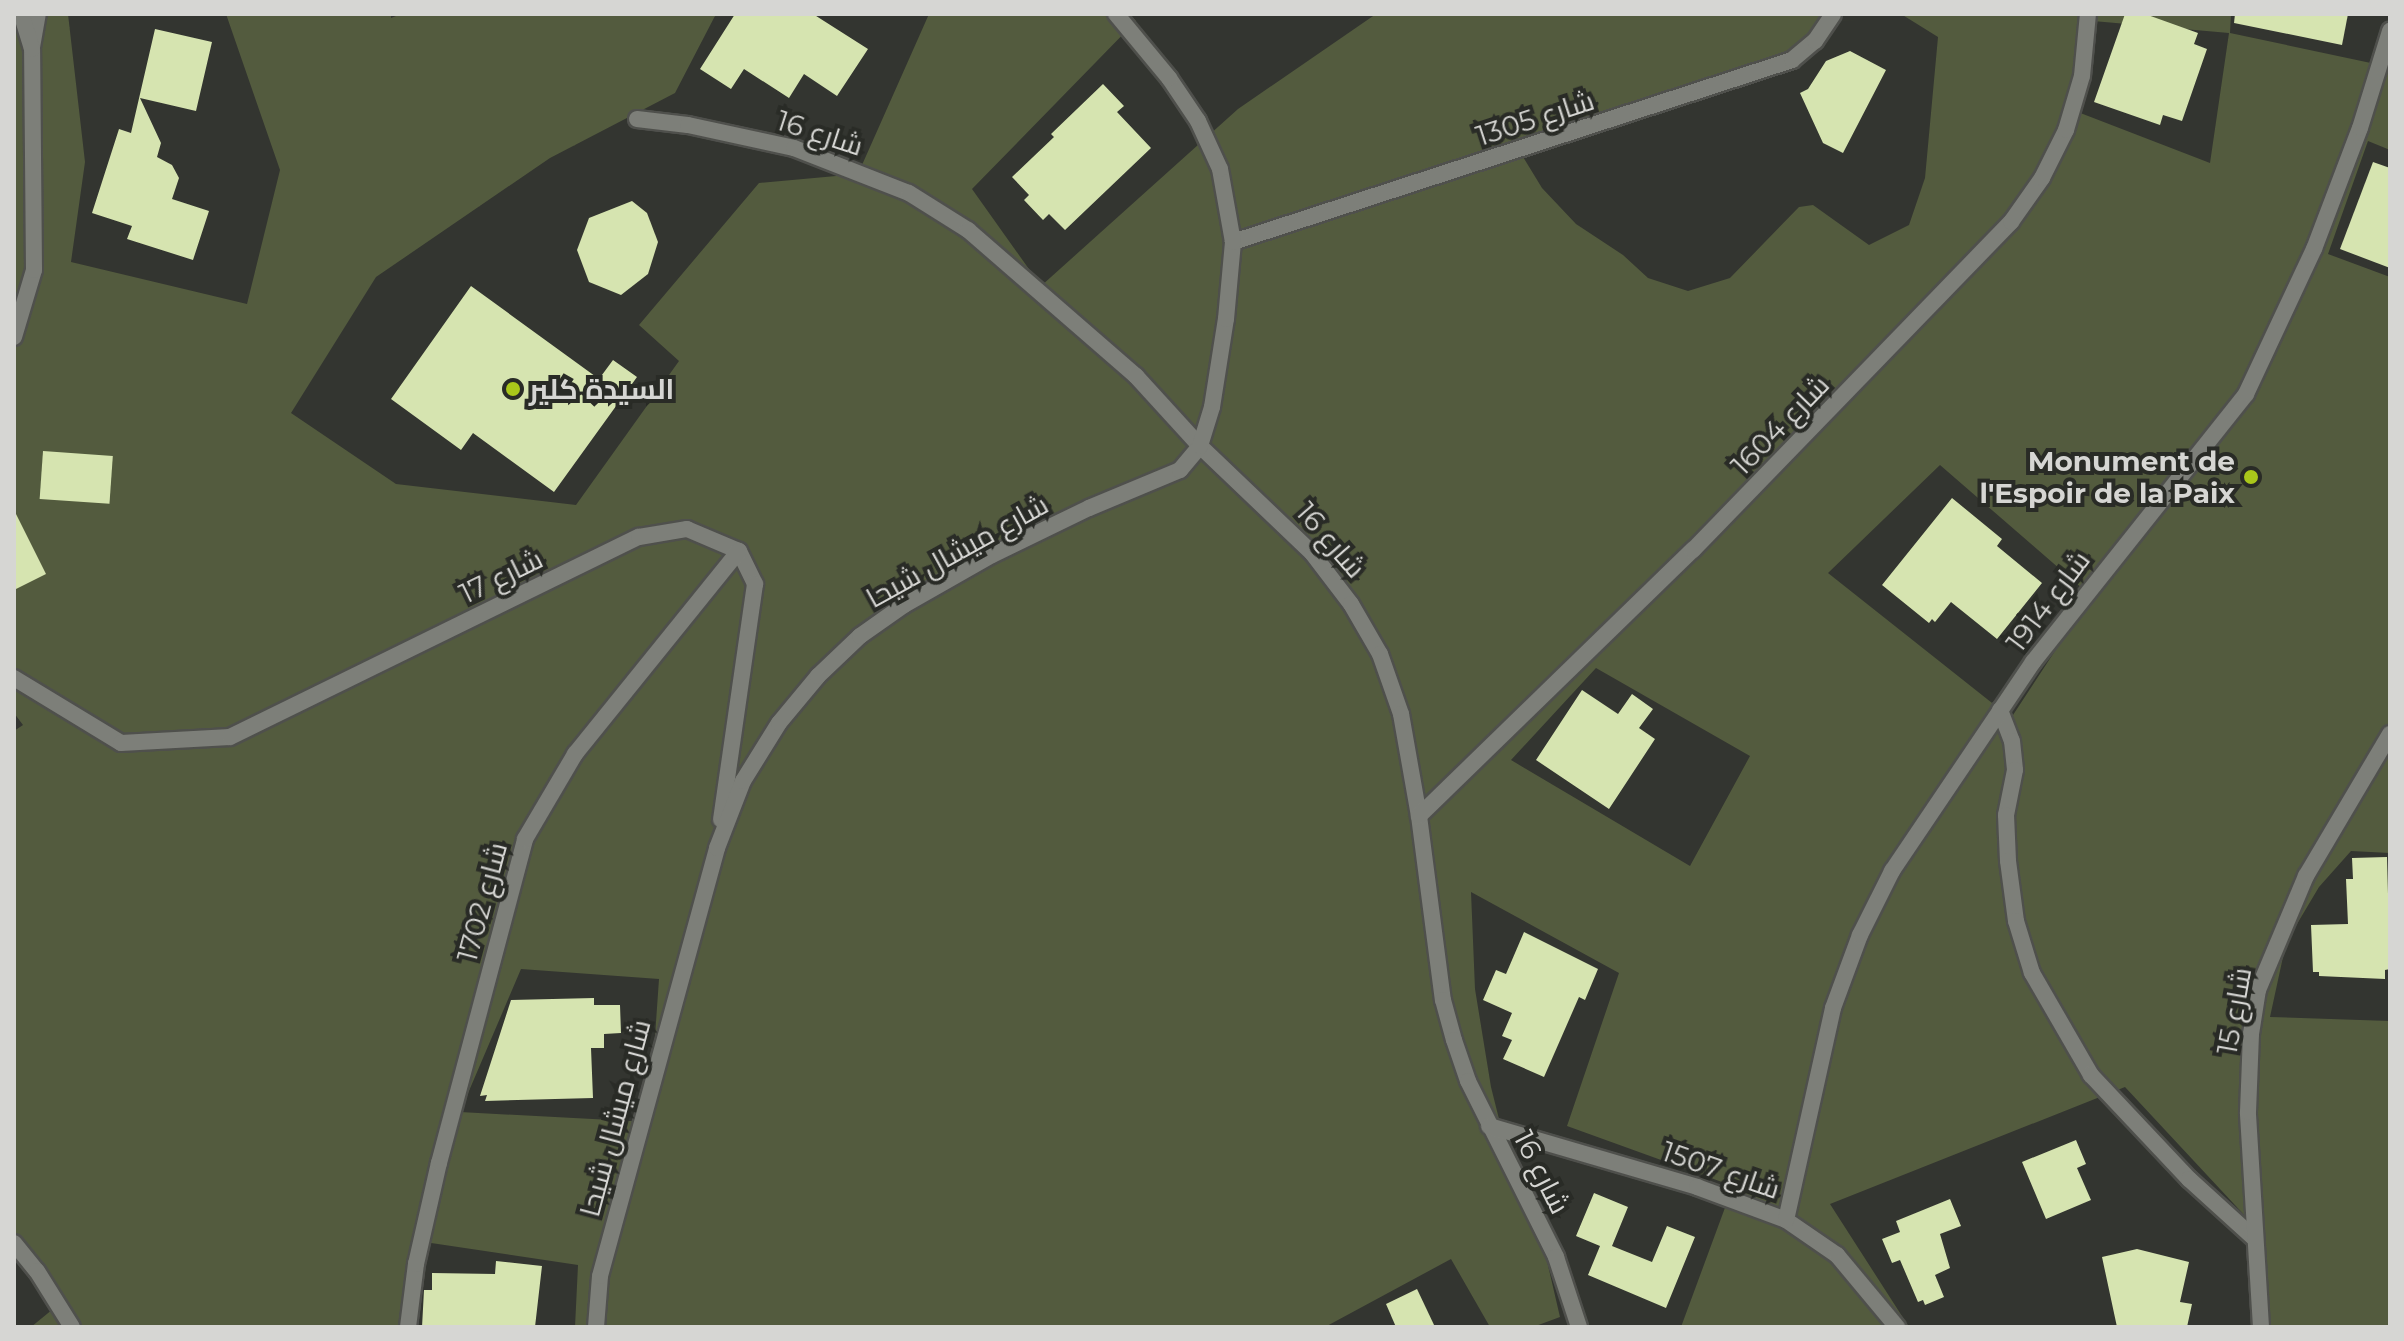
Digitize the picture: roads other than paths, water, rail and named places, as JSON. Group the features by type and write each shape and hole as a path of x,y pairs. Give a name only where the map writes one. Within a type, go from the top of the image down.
{"street":[{"path":"21,14 32,49"},
{"path":"14,337 34,270 32,49 38,14"},
{"name":"شارع ميشال شيحا","path":"596,1327 600,1276 717,848 743,781 779,723 818,676 860,636 904,605 992,555 1089,508 1180,470 1200,446 1212,407 1226,319 1233,242 1220,169 1198,121 1169,78 1116,14"},
{"name":"شارع 1305","path":"1233,242 1792,60 1815,41 1833,14"},
{"name":"شارع 1604","path":"1419,816 1693,550 2011,222 2042,178 2066,130 2082,76 2088,14"},
{"name":"شارع 1914","path":"1786,1220 1827,1033 1860,935 1892,871 2000,710 2082,596 2246,394 2314,249 2360,128 2390,31"},
{"name":"شارع 16","path":"637,119 688,125 794,148 909,193 968,230 1136,376 1200,446 1312,553 1351,604 1380,654 1401,714 1419,816 1443,1000 1468,1081 1556,1257 1579,1327"},
{"name":"شارع 17","path":"14,678 121,743 230,737 639,537 687,529 739,551"},
{"path":"717,848 755,584 739,551"},
{"name":"شارع 1702","path":"408,1327 416,1264 439,1163 525,839 575,754 739,551"},
{"path":"2000,710 2012,741 2015,770 2006,815 2008,861 2016,921 2032,973 2091,1075 2189,1179 2255,1239"},
{"name":"شارع 15","path":"2261,1327 2248,1112 2251,1034 2258,990 2306,876 2390,734"},
{"name":"شارع 1507","path":"1489,1126 1697,1187 1786,1220 1837,1255 1897,1327"},
{"path":"14,1243 37,1271 72,1327"}],"place":[{"name":"السيدة كلير","path":"513,389"},
{"name":"Monument de l'Espoir de la Paix","path":"2251,477"}]}
